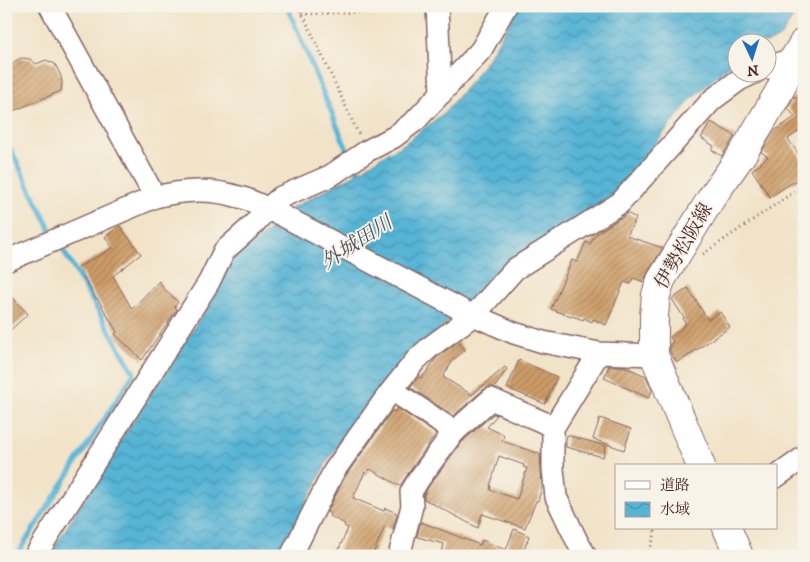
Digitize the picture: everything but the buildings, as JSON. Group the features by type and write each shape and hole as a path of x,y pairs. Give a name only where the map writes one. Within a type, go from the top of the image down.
{"main road":[{"name":"伊勢松阪線","path":"700,464 654,355 656,295 661,280 712,197 743,153 779,92 800,50"},
{"path":"729,530 739,556"}],"street":[{"path":"50,6 155,198"},
{"path":"35,556 209,282 224,251 272,211 281,197 330,176 367,151 394,137 416,120 480,50 506,6"},
{"path":"437,8 441,94"},
{"path":"778,62 800,50"},
{"path":"291,556 334,471 416,360 515,269 620,203 712,100 736,82"},
{"path":"6,261 155,198 176,192 201,190 240,197 272,211 469,313 514,333 543,342 599,352 654,355"},
{"path":"586,556 556,497 553,469 553,428 599,352"},
{"path":"392,390 455,432"},
{"path":"399,556 412,506 412,492 419,479 455,432 491,399 553,428"},
{"path":"778,475 804,457"}],"path":[{"path":"299,6 367,151"},
{"path":"302,14 437,8"},
{"path":"703,254 804,185"},
{"path":"648,556 655,530"}],"water":[{"name":"外城田川","path":"519,6 801,6 778,38 778,32 728,32 728,67 692,98 614,195 507,263 377,391 328,460 280,556 49,556 110,457 212,300 231,259 261,238 292,208 356,174 356,170 362,170 403,145 444,113 489,57"}],"waterway":[{"path":"287,6 348,152"},
{"path":"6,140 51,231"},
{"path":"16,556 134,373 62,248"}]}
